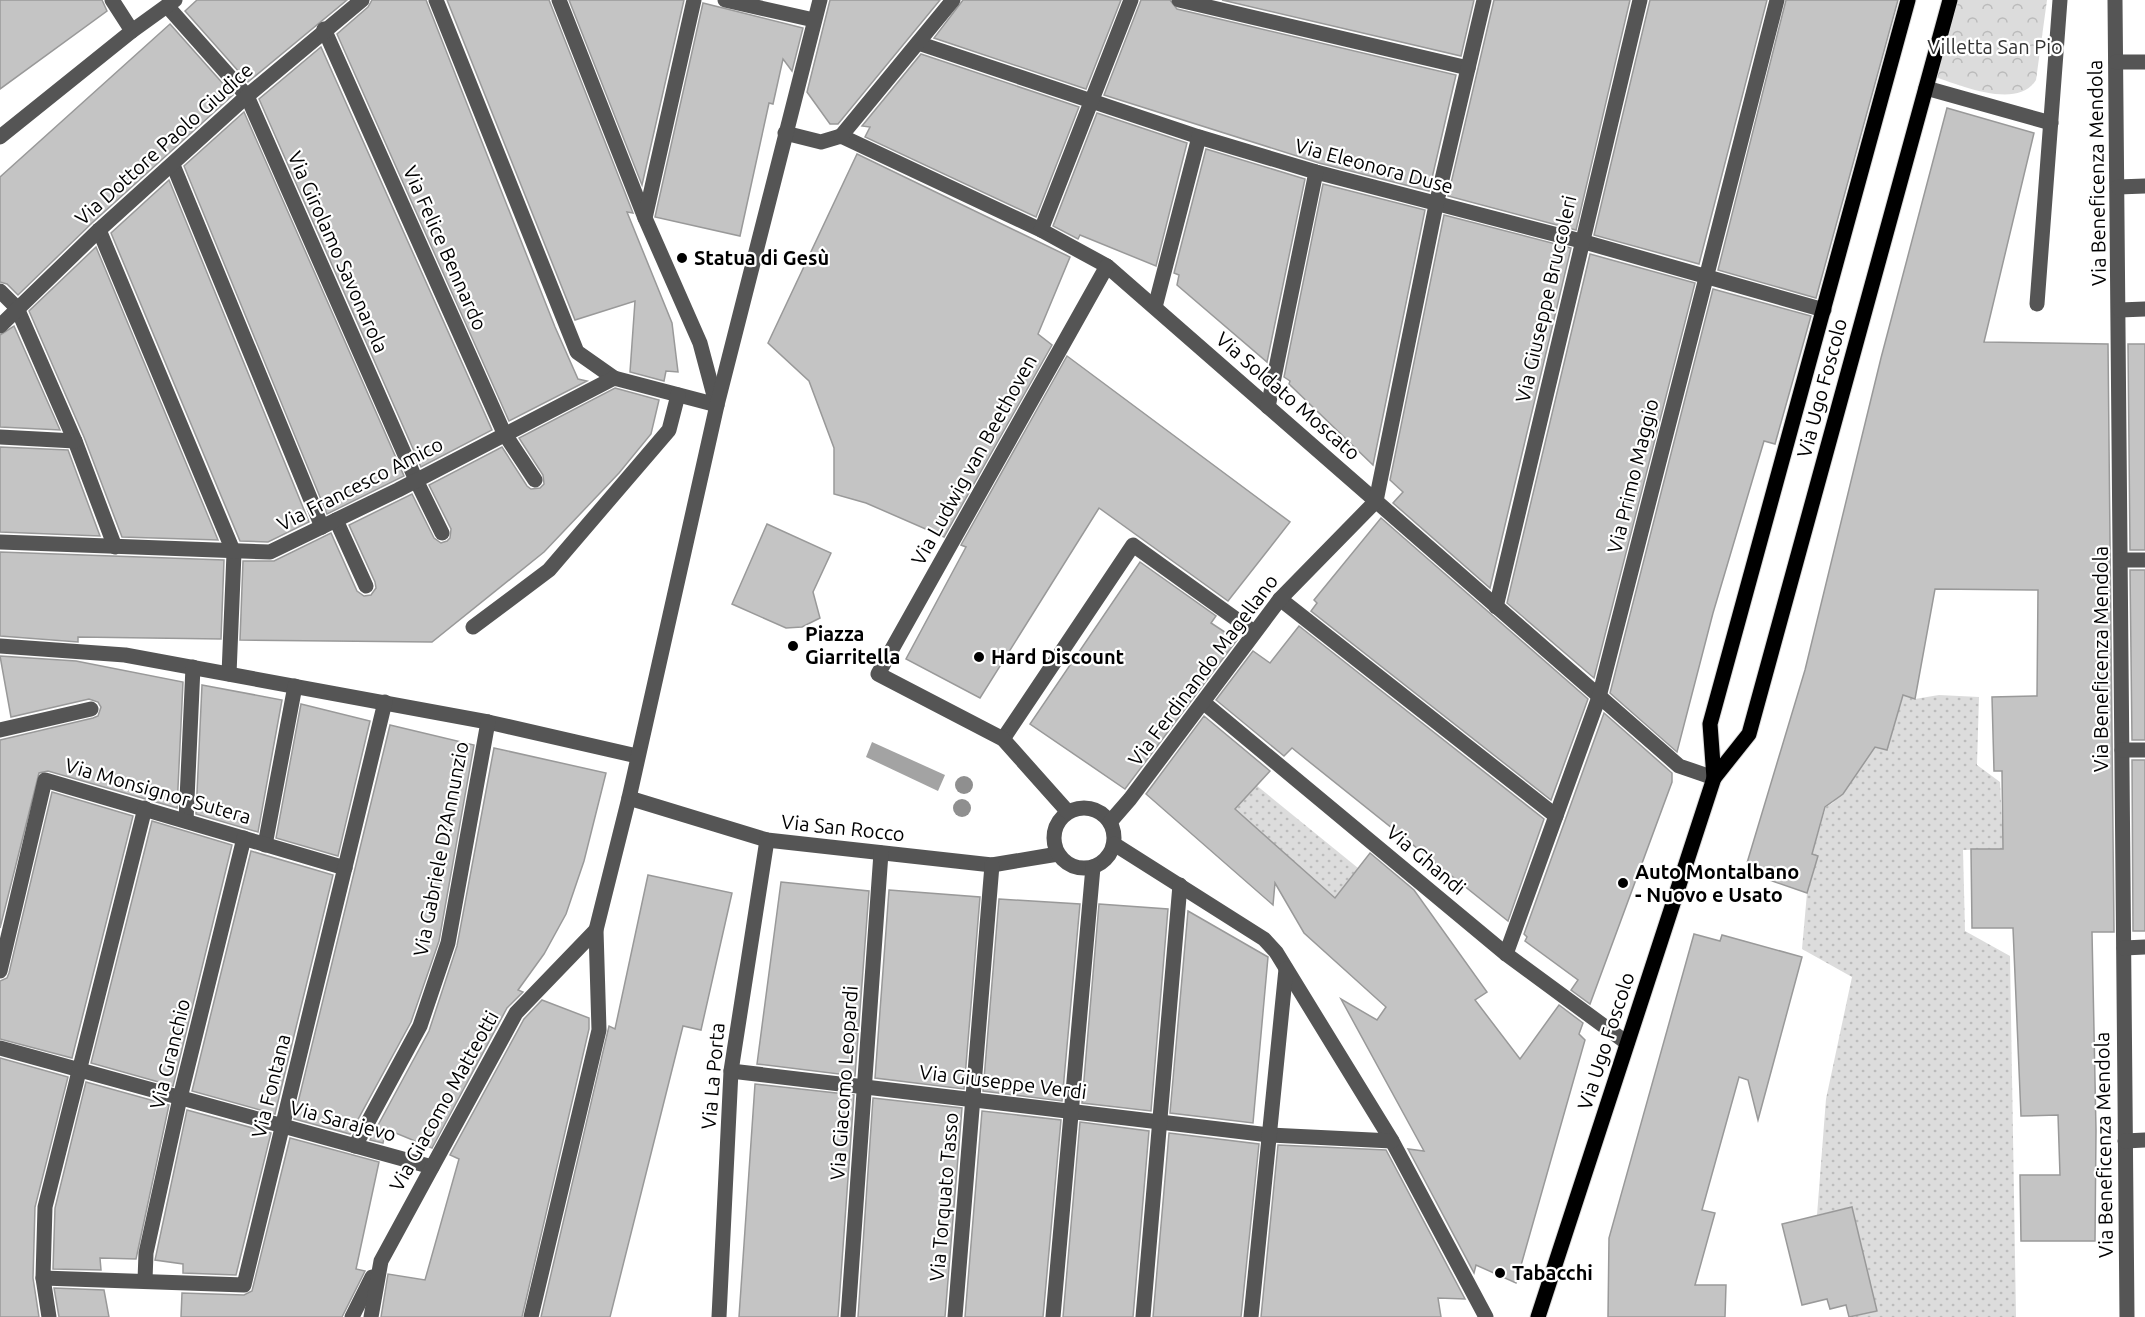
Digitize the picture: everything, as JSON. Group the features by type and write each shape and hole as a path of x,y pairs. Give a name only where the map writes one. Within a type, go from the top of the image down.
{"main road":[{"name":"Via Ugo Foscolo","path":"1714,778 1710,724 1908,0"},
{"name":"Via Ugo Foscolo","path":"1538,1317 1714,778 1749,734 1950,0"}],"street":[{"path":"112,0 132,31"},
{"name":"Via Dottore Paolo Giudice","path":"0,326 99,230 247,96 324,28 362,0"},
{"path":"436,0 577,352 614,378 717,405"},
{"path":"559,0 645,218 700,344 717,405"},
{"path":"645,218 694,0"},
{"path":"725,0 814,20"},
{"path":"531,1317 599,1030 596,930 629,798 717,405 820,0"},
{"path":"785,133 821,142 841,136 953,0"},
{"path":"1041,230 1131,0"},
{"path":"1179,0 1468,68"},
{"path":"1376,501 1436,205 1484,0"},
{"name":"Via Giuseppe Bruccoleri","path":"1496,607 1640,0"},
{"name":"Via Primo Maggio","path":"1506,954 1599,697 1777,0"},
{"path":"2037,304 2060,0"},
{"name":"Via Beneficenza Mendola","path":"2115,0 2120,310 2127,1317"},
{"path":"0,137 132,31 171,3"},
{"name":"Via Girolamo Savonarola","path":"171,3 247,96 416,480 442,533"},
{"name":"Via Felice Bennardo","path":"324,28 504,433 535,480"},
{"name":"Via Eleonora Duse","path":"918,43 1091,102 1316,172 1581,241 1824,310"},
{"path":"2116,62 2145,62"},
{"path":"1926,88 2051,123"},
{"name":"Via Soldato Moscato","path":"841,136 1041,230 1107,266 1679,766 1714,778"},
{"path":"1155,307 1199,137"},
{"path":"173,165 322,527"},
{"path":"1268,407 1316,172"},
{"path":"2118,187 2145,186"},
{"path":"99,230 234,553 229,674"},
{"name":"Via Ludwig van Beethoven","path":"1003,740 878,674 1107,266"},
{"path":"0,291 17,308 75,441 115,547"},
{"path":"2120,310 2145,309"},
{"name":"Via Francesco Amico","path":"0,542 234,553 270,552 614,378"},
{"path":"473,627 549,570 669,430 678,394"},
{"path":"0,437 75,441"},
{"name":"Via Ferdinando Magellano","path":"1110,822 1130,800 1280,599 1376,501"},
{"path":"336,520 366,585"},
{"path":"1068,812 1003,740 1133,545 1254,632"},
{"path":"2121,560 2145,560"},
{"path":"1280,599 1556,816"},
{"path":"0,646 125,654 488,722 637,756"},
{"path":"186,821 193,667"},
{"path":"265,845 295,686"},
{"name":"Via Fontana","path":"43,1278 244,1285 385,702"},
{"name":"Via Ghandi","path":"1203,702 1506,954 1627,1043"},
{"path":"0,727 91,710"},
{"name":"Via Gabriele D?Annunzio","path":"355,1146 420,1026 448,943 488,722"},
{"path":"2122,750 2145,750"},
{"name":"Via Monsignor Sutera","path":"0,971 45,780 345,868"},
{"name":"Via San Rocco","path":"629,798 767,840 992,865 1058,854"},
{"path":"49,1317 43,1278 45,1207 145,808"},
{"path":"1083,808 1098,811 1110,822 1114,844 1102,862 1093,867 1079,868 1067,863 1058,854 1053,838 1057,823 1068,812 1083,808"},
{"name":"Via Granchio","path":"145,1280 146,1253 180,1098 244,838"},
{"name":"Via La Porta","path":"719,1317 731,1071 767,840"},
{"path":"1114,844 1264,939 1287,969 1392,1141 1486,1317"},
{"name":"Via Giacomo Leopardi","path":"848,1317 881,852"},
{"name":"Via Torquato Tasso","path":"955,1317 992,865"},
{"path":"1053,1317 1093,867"},
{"path":"1143,1317 1180,885"},
{"name":"Via Giacomo Matteotti","path":"371,1317 381,1261 516,1013 596,930"},
{"path":"2124,948 2145,947"},
{"path":"1251,1317 1287,969"},
{"name":"Via Sarajevo","path":"0,1048 432,1167"},
{"name":"Via Giuseppe Verdi","path":"731,1071 1269,1135 1392,1141"},
{"path":"2125,1141 2145,1140"},
{"path":"352,1317 381,1261"}],"green space":[{"name":"Villetta San Pio","path":"1950,0 2047,0 2036,80 2027,89 2015,94 1986,92 1929,75"},
{"path":"1903,695 1915,699 1939,695 1979,697 1977,765 2000,782 2003,849 1963,850 1965,931 2010,956 2016,1317 1851,1317 1877,1311 1852,1207 1817,1215 1826,1099 1852,977 1802,949 1807,893 1817,856 1812,854 1826,807 1834,802 1875,746 1887,750"},
{"path":"1256,785 1358,868 1335,898 1235,810"}],"shaded area":[{"path":"872,742 945,775 938,791 866,757"}],"building":[{"path":"0,0 102,0 107,11 0,89"},
{"path":"197,0 347,0 248,82 185,11"},
{"path":"372,0 426,0 555,327 578,379 587,381 509,421 337,34 368,7"},
{"path":"447,0 549,0 633,213 627,212 672,323 678,372 666,371 664,381 630,372 635,301 575,320"},
{"path":"569,0 684,0 642,185"},
{"path":"830,0 940,0 838,124 830,124 807,92"},
{"path":"963,0 1121,0 1086,89 934,38"},
{"path":"1141,0 1170,0 1177,9 1456,75 1429,191 1319,163 1104,95"},
{"path":"1222,0 1474,0 1461,56"},
{"path":"1494,0 1630,0 1576,230 1448,196"},
{"path":"1650,0 1767,0 1699,264 1594,235"},
{"path":"1786,0 1898,0 1816,298 1718,270"},
{"path":"703,3 803,28 792,71 783,59 773,104 769,103 740,236 655,217"},
{"path":"170,24 233,95 92,223 18,295 7,284 0,282 0,177"},
{"path":"321,47 492,430 421,467 259,99"},
{"path":"921,54 1079,107 1036,217 865,137 870,127 862,126"},
{"path":"1947,108 2034,133 1984,342 2108,344 2114,932 2092,932 2096,1130 2095,1241 2021,1241 2020,1175 2060,1175 2058,1115 2021,1116 2013,928 1972,928 1971,849 2003,849 2002,771 1994,771 1992,697 2037,696 2038,590 1935,589 1915,699 1903,695 1887,750 1875,747 1843,794 1825,807 1812,854 1818,856 1807,893 1752,874 1747,863 1805,670 1881,358"},
{"path":"244,112 404,476 327,514 184,166"},
{"path":"1097,113 1187,143 1156,266 1080,235 1078,239 1053,226"},
{"path":"1206,149 1305,179 1267,362 1177,285 1179,275 1174,273"},
{"path":"857,154 1070,257 1038,334 1052,345 944,537 866,503 834,494 834,448 809,381 768,343"},
{"path":"169,180 309,522 268,542 240,541 111,233"},
{"path":"1323,184 1425,210 1373,465 1284,377"},
{"path":"1444,215 1571,248 1490,588 1393,503 1403,492 1390,480"},
{"path":"96,247 218,540 122,537 84,437 29,311"},
{"path":"1590,254 1695,283 1594,678 1507,603"},
{"path":"1713,289 1811,316 1775,444 1764,441 1713,613 1677,752 1610,693"},
{"path":"14,326 60,430 0,427 0,335"},
{"path":"2128,344 2145,344 2145,550 2130,550"},
{"path":"1067,356 1290,522 1228,601 1099,508 980,698 906,659 966,547 961,545"},
{"path":"615,388 659,400 651,434 619,473 544,552 432,642 240,640 243,561 274,561 331,533 357,591 364,596 371,595 376,588 375,582 349,525 412,494 434,538 441,543 447,541 450,538 451,529 429,485 502,447 527,486 531,489 540,488 544,484 543,475 519,438"},
{"path":"0,447 68,450 100,536 0,532"},
{"path":"1381,518 1588,699 1551,800 1311,611 1317,603 1314,600"},
{"path":"767,524 831,553 813,592 820,618 802,627 786,628 732,604"},
{"path":"0,552 224,560 221,639 78,637 78,642 0,636"},
{"path":"1140,562 1216,616 1211,623 1237,640 1125,789 1030,724"},
{"path":"2130,570 2145,570 2145,740 2132,740"},
{"path":"1299,626 1544,819 1508,921 1292,748 1284,756 1216,700 1253,651 1270,663"},
{"path":"0,656 76,661 183,682 177,808 48,771 39,773 0,928 0,740 93,718 98,716 101,707 98,702 89,699 11,717"},
{"path":"202,685 282,700 258,832 196,814"},
{"path":"301,704 370,721 338,856 276,838"},
{"path":"1604,713 1672,773 1672,782 1590,1004 1571,990 1578,980 1525,941 1527,937 1524,934"},
{"path":"1204,716 1270,771 1235,809 1335,898 1370,853 1414,890 1487,992 1475,1000 1520,1059 1559,1005 1583,1023 1579,1034 1585,1040 1516,1283 1476,1265 1474,1273 1408,1149 1424,1151 1341,999 1377,1020 1386,1007 1304,933 1275,883 1273,905 1146,794"},
{"path":"390,725 474,745 439,941 411,1022 350,1134 294,1119"},
{"path":"494,748 606,773 584,861 566,914 544,954 518,990 523,992 507,1008 432,1148 386,1129 383,1143 370,1140 429,1031 457,946"},
{"path":"2132,760 2145,760 2145,931 2133,931"},
{"path":"52,792 133,816 72,1058 0,1039 0,981 7,978 9,973"},
{"path":"152,821 232,845 173,1086 91,1063"},
{"path":"251,851 333,875 275,1114 192,1091"},
{"path":"648,875 732,893 701,1030 683,1026 610,1317 541,1317 609,1026 615,1029"},
{"path":"781,882 869,891 855,1076 757,1064"},
{"path":"889,890 980,897 964,1089 875,1078"},
{"path":"999,899 1080,904 1062,1101 983,1091"},
{"path":"1099,904 1168,909 1151,1111 1082,1103"},
{"path":"1188,911 1268,957 1253,1123 1170,1113"},
{"path":"1694,934 1720,941 1722,935 1802,957 1758,1120 1748,1080 1739,1077 1702,1210 1715,1213 1695,1285 1726,1285 1725,1317 1608,1317 1609,1238"},
{"path":"542,1000 589,1018 589,1029 522,1317 381,1317 388,1274 425,1280 459,1159 450,1155 524,1019"},
{"path":"0,1058 68,1077 35,1207 33,1278 39,1317 0,1317"},
{"path":"86,1082 169,1105 136,1259 100,1258 101,1270 53,1269 55,1208"},
{"path":"755,1084 854,1095 838,1317 739,1317"},
{"path":"873,1098 962,1108 945,1317 858,1317"},
{"path":"187,1110 271,1133 236,1275 183,1273 183,1264 155,1260"},
{"path":"982,1111 1061,1120 1043,1317 965,1317"},
{"path":"1080,1122 1149,1131 1133,1317 1063,1317"},
{"path":"1169,1133 1259,1144 1241,1317 1153,1317"},
{"path":"290,1138 379,1162 356,1269 365,1271 342,1317 181,1317 182,1293 244,1295 252,1291"},
{"path":"1278,1145 1386,1150 1465,1299 1438,1298 1441,1317 1261,1317"},
{"path":"1852,1207 1877,1311 1849,1317 1846,1305 1830,1309 1827,1299 1802,1305 1782,1224"},
{"path":"54,1288 104,1290 109,1317 59,1317"}],"place":[{"name":"Statua di Gesù","path":"682,258"},
{"name":"Piazza Giarritella","path":"793,646"},
{"name":"Hard Discount","path":"979,657"},
{"name":"Auto Montalbano - Nuovo e Usato","path":"1623,883"},
{"name":"Tabacchi","path":"1500,1273"}]}
